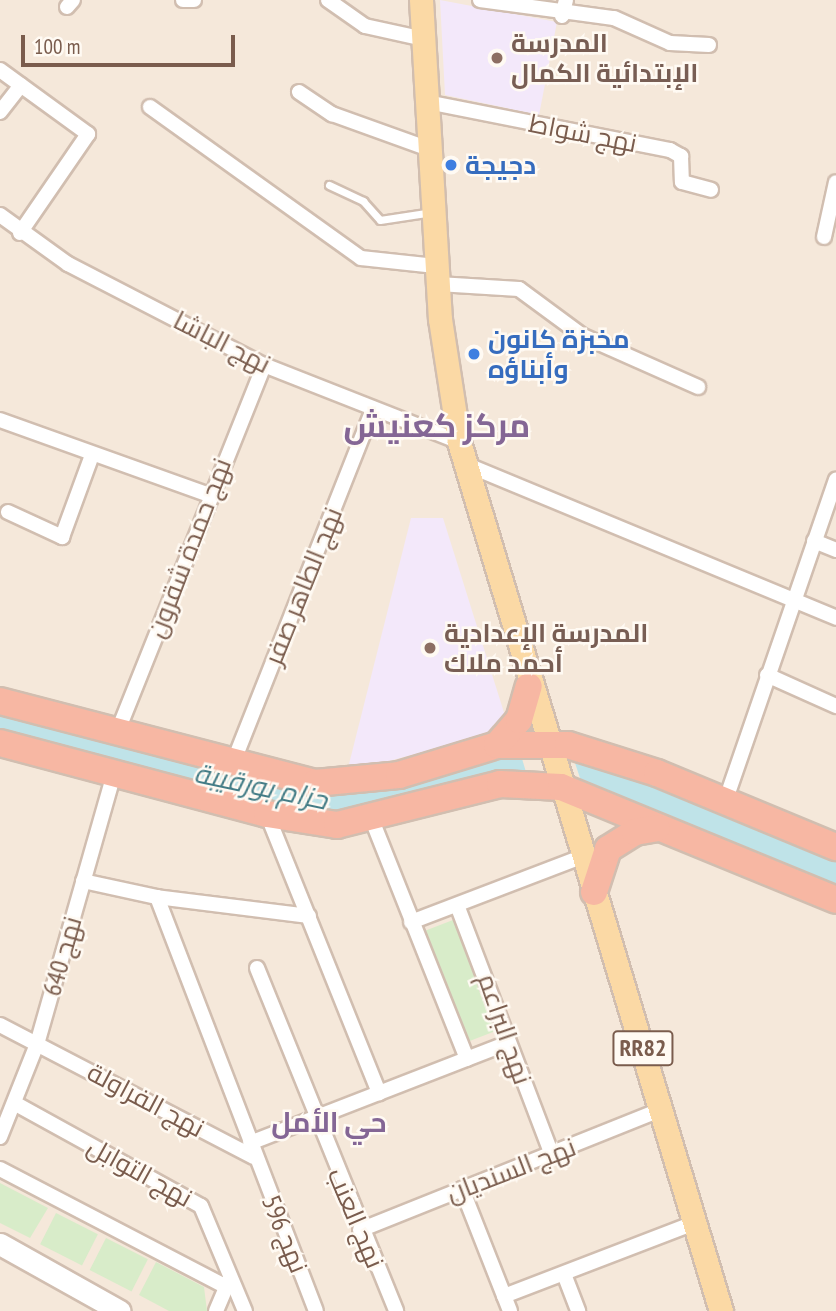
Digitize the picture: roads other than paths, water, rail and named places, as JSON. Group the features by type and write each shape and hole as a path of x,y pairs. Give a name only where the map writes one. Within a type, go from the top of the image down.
{"highway":[{"path":"497,745 519,720 529,685"},
{"path":"0,701 233,764 344,784 497,745 547,742 623,761 836,848"},
{"path":"0,743 267,814 337,825 372,820 500,784 561,787 836,900"},
{"path":"593,892 608,849 657,828"}],"main road":[{"name":"RR82","path":"421,0 432,212 446,382 462,453 529,685 662,1109 721,1311"}],"street":[{"path":"183,0 194,0"},
{"path":"328,0 365,26 424,39"},
{"path":"480,0 562,16 614,18 670,43 709,45"},
{"path":"562,16 566,0"},
{"path":"0,70 88,134 20,233"},
{"path":"0,112 21,85"},
{"path":"299,92 332,114 429,149"},
{"name":"نهج شواط","path":"427,102 670,150 681,156 682,183 711,190"},
{"path":"150,107 361,258 519,289 583,336 698,387"},
{"path":"824,237 836,182"},
{"name":"نهج الباشا","path":"1,220 20,233 264,365 373,409 462,453 836,618"},
{"name":"نهج حمدة شقرون","path":"117,733 209,495 264,365"},
{"name":"نهج الطاهر صفر","path":"233,764 373,409"},
{"path":"0,420 209,495"},
{"path":"8,512 62,537 92,455"},
{"path":"726,802 792,600 836,480"},
{"path":"814,541 836,550"},
{"path":"767,675 836,706"},
{"name":"نهج 640","path":"0,1137 16,1104 37,1044 114,772"},
{"path":"267,814 379,1093"},
{"path":"372,820 467,1059"},
{"path":"411,922 584,856"},
{"path":"83,881 157,897 309,916"},
{"name":"نهج 596","path":"157,897 316,1311"},
{"name":"نهج البراعم","path":"457,905 552,1155"},
{"name":"نهج العنب","path":"257,968 314,1119 396,1311"},
{"name":"نهج الفراولة","path":"0,1025 252,1150"},
{"path":"252,1150 314,1119 508,1042"},
{"name":"نهج التوابل","path":"16,1104 201,1206 229,1282 245,1311"},
{"name":"نهج السنديان","path":"360,1230 662,1109"},
{"path":"0,1169 229,1282 216,1311"},
{"path":"462,1189 510,1311"},
{"path":"504,1296 694,1223"},
{"path":"0,1244 120,1311"},
{"path":"564,1274 578,1311"}],"lane":[{"path":"329,185 363,201 380,220 432,212"}],"water":[{"name":"حزام بورقيبة","path":"0,710 327,794 368,791 520,752 526,772 326,817 0,733"},
{"path":"574,760 629,773 836,856 836,891 617,801 581,781"}],"place":[{"name":"المدرسة الإبتدائية الكمال","path":"497,58"},
{"name":"دجيجة","path":"451,165"},
{"name":"مخبزة كانون وأبناؤه","path":"474,354"},
{"name":"المدرسة الإعدادية أحمد ملاك","path":"430,648"}],"district":[{"name":"مركز كعنيش","path":"437,425"},
{"name":"حي الأمل","path":"329,1122"}]}
